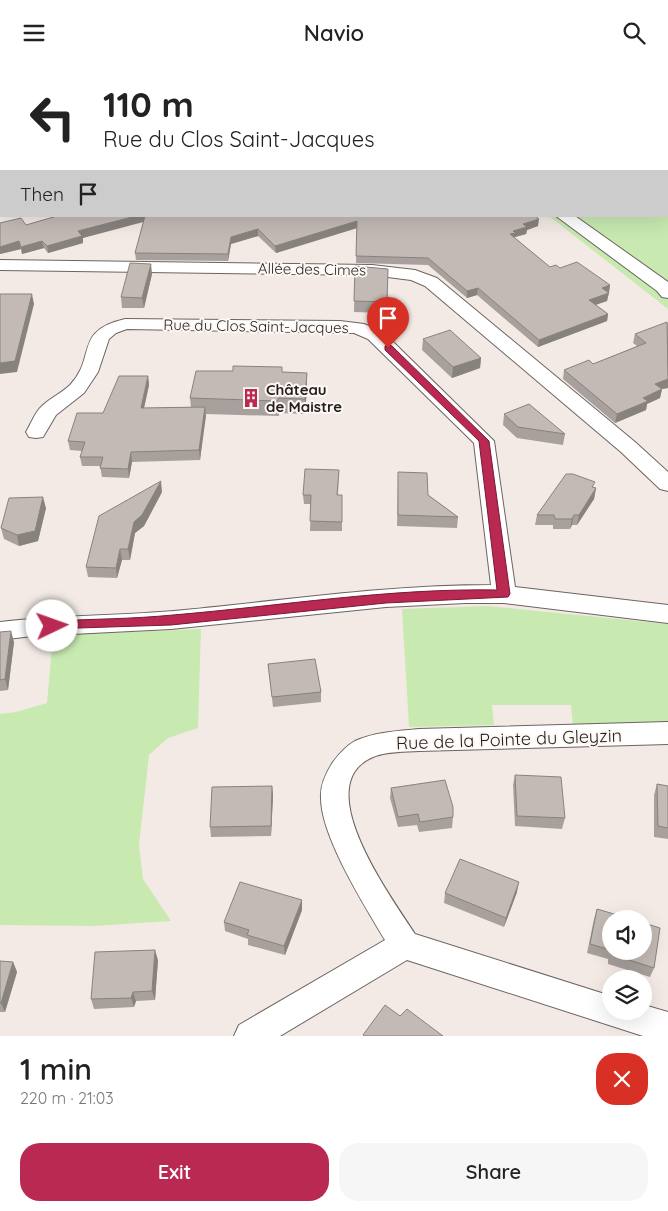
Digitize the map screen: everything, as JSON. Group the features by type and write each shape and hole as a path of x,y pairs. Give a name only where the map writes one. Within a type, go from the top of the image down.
{"street":[{"path":"565,217 663,287 668,293"},
{"name":"Allée des Cimes","path":"0,265 352,270 415,275 430,282 621,440 668,483"},
{"name":"Rue du Clos Saint-Jacques","path":"36,432 48,411 77,389 88,372 101,337 110,329 125,324 340,326 358,328 375,335 484,441 504,594"},
{"path":"0,631 32,627 180,619 386,598 465,594 504,594 668,614"},
{"name":"Rue de la Pointe du Gleyzin","path":"405,945 361,870 341,829 335,801 335,783 347,765 360,751 385,743 419,740 668,733"},
{"path":"250,1036 405,945 602,1008"},
{"path":"641,1020 668,1028"}],"green space":[{"path":"550,217 668,217 668,309"},
{"path":"487,606 668,624 668,722 573,725 571,705 492,705 494,725 409,727 402,609"},
{"path":"201,629 198,728 168,738 149,755 139,845 143,879 171,921 94,926 0,925 0,714 16,712 47,703 53,635"}],"building":[{"path":"54,217 132,217 78,231 82,236 47,246 42,241 21,247 19,241 0,247 0,223 21,218 26,225"},
{"path":"145,217 536,217 539,219 523,224 527,227 513,231 516,233 510,234 550,267 556,265 560,268 577,262 610,285 602,288 609,293 589,300 608,314 539,340 478,288 467,291 428,258 356,256 357,221 275,246 258,229 231,237 228,254 135,253"},
{"path":"130,263 151,264 142,298 121,297"},
{"path":"355,266 388,269 387,302 354,301"},
{"path":"0,294 32,294 15,361 0,363"},
{"path":"667,322 668,379 655,384 662,389 643,398 648,401 617,414 564,370 589,360 593,364 646,343 635,334"},
{"path":"450,330 481,358 453,367 423,339"},
{"path":"233,366 282,367 282,372 307,373 305,399 278,398 278,401 190,398 196,371 233,371"},
{"path":"119,376 148,376 141,408 205,407 199,450 131,452 128,469 100,468 103,457 80,457 85,442 68,441 77,413 103,413"},
{"path":"529,404 565,434 518,427 504,414"},
{"path":"305,469 339,470 337,495 342,495 342,522 310,521 311,495 303,495"},
{"path":"398,472 427,473 428,495 458,517 398,515"},
{"path":"566,474 573,474 595,482 592,487 596,488 579,515 574,515 572,519 555,519 554,515 537,515"},
{"path":"161,481 142,515 134,522 128,549 120,549 116,568 86,567 99,516"},
{"path":"43,497 35,531 17,535 1,528 9,498"},
{"path":"11,631 5,679 0,680 0,632"},
{"path":"315,659 321,692 272,697 268,664"},
{"path":"515,775 561,777 565,818 517,816"},
{"path":"445,780 453,807 453,817 420,822 418,814 398,817 391,788"},
{"path":"657,784 668,786 668,828 658,826"},
{"path":"272,786 271,826 210,827 212,787"},
{"path":"460,859 519,882 506,918 445,893"},
{"path":"240,882 302,900 284,946 247,935 249,930 224,922"},
{"path":"597,909 602,910 602,947 590,944"},
{"path":"652,926 660,928 654,968 629,960 652,960"},
{"path":"155,950 152,991 133,992 131,998 91,999 95,952"},
{"path":"0,961 13,962 1,1003 0,1003"},
{"path":"385,1005 400,1016 407,1009 443,1036 363,1035"}],"place":[{"name":"Château de Maistre","path":"251,398"}],"route":[{"path":"52,626 171,620 386,598 504,594 484,441 388,348"}]}
